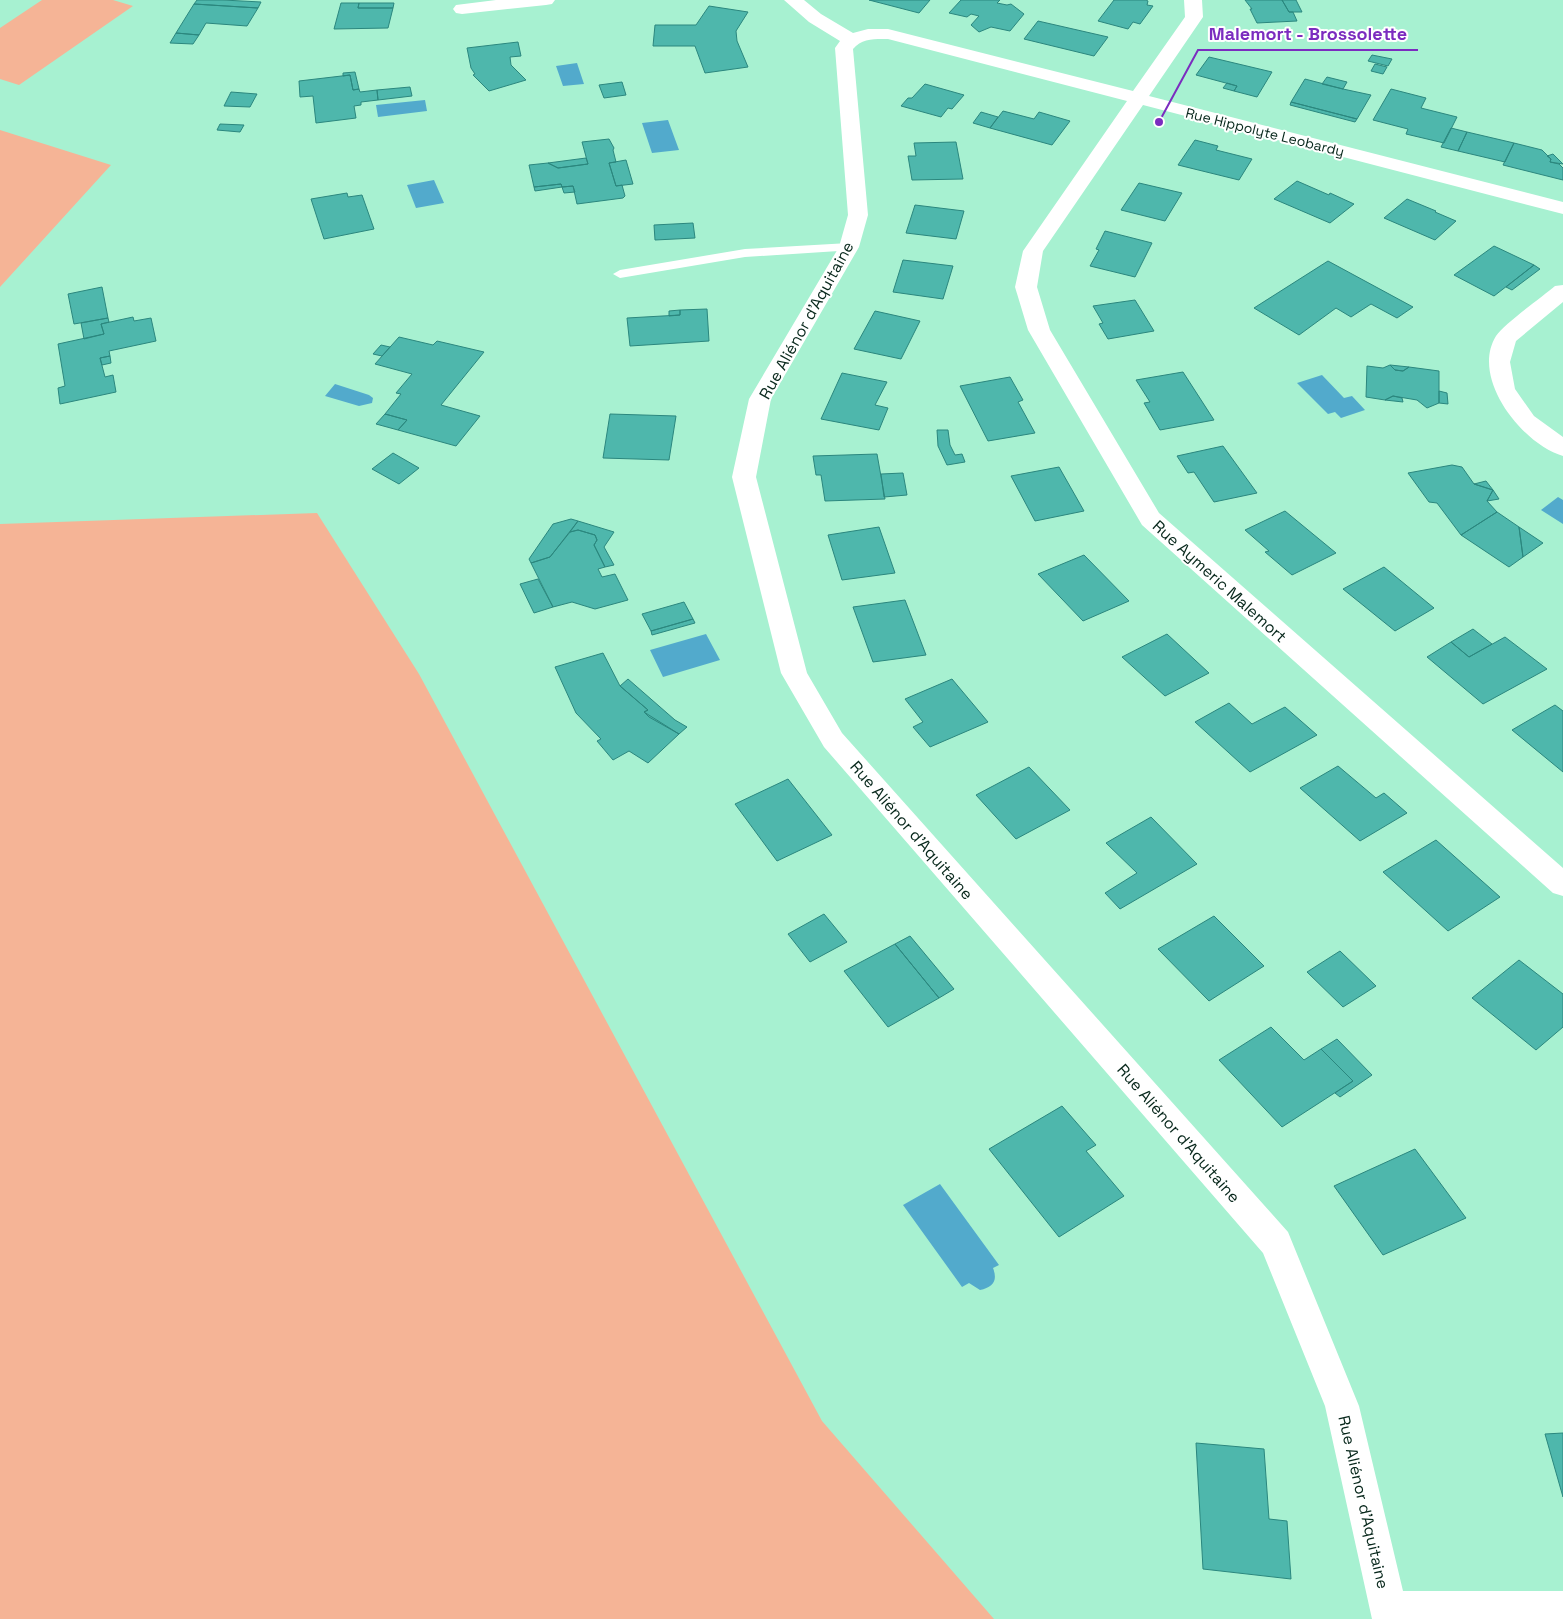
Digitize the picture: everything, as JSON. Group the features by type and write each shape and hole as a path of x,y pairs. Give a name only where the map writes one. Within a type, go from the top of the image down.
{"street":[{"path":"462,9 546,0"},
{"path":"793,0 815,18 851,40"},
{"name":"Rue Aymeric Malemort","path":"1193,0 1194,17 1033,251 1026,287 1039,330 1150,518 1563,885"},
{"name":"Rue Hippolyte Leobardy","path":"851,40 868,34 888,34 1138,100 1563,208"},
{"name":"Rue Aliénor d'Aquitaine","path":"851,40 844,48 845,77 858,214 849,248 760,399 744,477 794,673 833,740 1276,1243 1342,1406 1390,1615 1563,1610"},
{"path":"1563,291 1506,338 1499,362 1504,388 1526,421 1563,448"}],"lane":[{"path":"620,274 745,253 849,248"}],"shaded area":[{"path":"42,0 113,0 133,6 19,85 0,79 0,28"},
{"path":"0,130 111,165 0,287"},
{"path":"317,513 419,674 822,1421 994,1619 0,1619 0,524"}],"water":[{"path":"577,63 584,84 563,86 556,66"},
{"path":"425,100 427,111 378,117 376,105"},
{"path":"668,120 679,150 652,153 642,123"},
{"path":"434,180 444,203 416,208 407,185"},
{"path":"1322,375 1344,398 1352,396 1365,410 1341,418 1335,412 1328,414 1297,383"},
{"path":"335,384 369,395 373,398 372,403 359,406 325,396"},
{"path":"1558,497 1563,500 1563,524 1541,510"},
{"path":"706,634 720,660 663,677 650,650"},
{"path":"940,1184 999,1265 993,1268 995,1280 988,1287 980,1290 969,1283 962,1287 903,1205"}],"building":[{"path":"197,0 261,2 258,8 194,4"},
{"path":"869,0 930,0 919,13"},
{"path":"961,0 1000,0 997,3 1011,4 1024,14 1010,31 991,27 979,32 971,25 979,16 971,14 967,17 949,13"},
{"path":"1114,0 1146,0 1148,1 1147,5 1153,6 1140,24 1133,22 1128,29 1098,21"},
{"path":"1245,0 1282,0 1289,12 1293,12 1297,21 1257,23 1250,9 1252,9"},
{"path":"1282,0 1296,0 1302,12 1289,12"},
{"path":"341,3 359,3 358,8 393,8 388,28 334,29"},
{"path":"359,3 394,3 393,8 358,8"},
{"path":"194,4 258,8 247,26 206,23 199,35 176,33"},
{"path":"709,6 748,12 736,31 737,41 748,67 705,73 695,46 653,46 655,25 696,25"},
{"path":"1038,21 1108,37 1094,56 1024,39"},
{"path":"1218,31 1228,32 1224,39 1214,37"},
{"path":"176,33 199,35 193,44 170,43"},
{"path":"518,42 521,56 510,57 511,65 526,80 489,91 473,75 475,74 471,68 467,48"},
{"path":"1372,55 1392,59 1388,66 1368,61"},
{"path":"1209,57 1272,72 1257,97 1234,91 1237,86 1196,75"},
{"path":"1375,64 1387,67 1383,74 1371,71"},
{"path":"355,72 359,89 353,90 350,75 343,76 343,73"},
{"path":"350,75 353,90 359,89 360,92 377,90 378,100 361,102 361,105 354,106 356,118 316,123 313,96 300,97 299,81"},
{"path":"1327,77 1347,82 1343,89 1322,84"},
{"path":"1305,79 1371,95 1357,119 1291,102"},
{"path":"622,82 626,95 604,98 599,85"},
{"path":"1227,83 1237,86 1234,91 1223,88"},
{"path":"925,84 964,95 952,109 948,108 941,117 901,106 908,98 912,98"},
{"path":"410,87 412,96 378,100 377,90"},
{"path":"1391,89 1426,98 1421,108 1457,117 1444,143 1406,134 1408,129 1373,120"},
{"path":"231,92 257,94 250,107 224,106"},
{"path":"1291,102 1357,119 1355,122 1290,105"},
{"path":"1003,111 1034,119 1039,112 1070,121 1052,145 990,128"},
{"path":"981,112 998,117 990,128 973,123"},
{"path":"220,124 244,125 240,132 217,130"},
{"path":"1451,128 1467,132 1458,151 1441,147"},
{"path":"1467,132 1514,143 1505,162 1458,151"},
{"path":"609,139 614,148 616,162 609,163 616,186 622,185 625,196 623,198 577,204 573,186 562,187 561,184 534,187 529,165 548,163 558,168 588,164 582,142"},
{"path":"1195,140 1218,146 1216,150 1252,159 1239,180 1178,165"},
{"path":"956,142 963,179 912,180 908,156 916,156 914,143"},
{"path":"1514,143 1542,150 1551,159 1550,162 1559,164 1563,168 1563,180 1503,165"},
{"path":"1553,154 1563,164 1550,162 1551,159 1547,156"},
{"path":"586,158 588,164 558,168 548,163"},
{"path":"626,160 633,184 616,186 609,163"},
{"path":"1297,181 1354,204 1330,223 1274,199"},
{"path":"1139,183 1182,193 1165,221 1121,210"},
{"path":"561,184 562,187 535,191 534,187"},
{"path":"573,186 575,192 564,193 562,187"},
{"path":"347,193 348,197 362,195 374,229 324,239 311,199"},
{"path":"1407,199 1456,221 1435,240 1384,218"},
{"path":"915,205 964,211 956,239 906,233"},
{"path":"693,223 695,238 655,240 654,225"},
{"path":"1105,231 1152,243 1135,277 1090,266 1099,250 1096,249"},
{"path":"1494,246 1534,265 1494,296 1454,275"},
{"path":"903,260 953,266 943,299 893,292"},
{"path":"1328,261 1413,307 1397,318 1371,304 1351,317 1336,308 1299,335 1254,308"},
{"path":"1534,265 1540,269 1512,290 1506,287"},
{"path":"102,287 108,318 74,324 68,294"},
{"path":"1135,300 1154,331 1108,339 1099,324 1103,323 1093,306"},
{"path":"707,309 709,341 630,346 627,318 680,315 680,310"},
{"path":"680,310 680,315 669,316 669,311"},
{"path":"875,311 920,321 901,359 854,349"},
{"path":"133,317 134,321 151,318 156,341 109,351 110,356 100,358 105,377 113,375 116,392 60,404 58,388 65,386 58,344 104,334 101,324"},
{"path":"108,318 109,322 101,324 104,334 84,339 81,323"},
{"path":"399,337 433,345 437,341 484,352 441,405 480,416 456,446 398,430 407,420 385,414 401,394 396,393 412,374 375,364"},
{"path":"381,345 390,347 382,356 373,354"},
{"path":"110,356 111,363 102,365 100,358"},
{"path":"1390,365 1395,370 1403,371 1409,367 1439,371 1439,403 1427,408 1417,400 1393,396 1385,400 1366,397 1367,366 1383,368"},
{"path":"1390,365 1409,367 1403,371 1395,370"},
{"path":"1183,372 1214,420 1160,430 1144,403 1150,402 1136,380"},
{"path":"842,373 887,382 875,405 888,408 879,430 821,419"},
{"path":"1010,377 1023,400 1018,402 1035,433 988,441 960,386"},
{"path":"1439,391 1447,393 1448,404 1439,403"},
{"path":"1393,396 1402,398 1403,402 1385,400"},
{"path":"385,414 407,420 398,430 376,424"},
{"path":"610,414 676,416 669,460 603,458"},
{"path":"937,430 948,430 950,445 955,455 962,454 965,462 947,465 938,446"},
{"path":"1223,446 1257,493 1214,502 1194,472 1188,473 1177,456"},
{"path":"393,453 419,468 399,484 372,469"},
{"path":"877,454 885,499 825,501 821,475 816,475 813,456"},
{"path":"1452,465 1462,467 1474,484 1493,490 1487,501 1497,512 1461,535 1437,503 1429,502 1408,473"},
{"path":"1059,467 1084,511 1035,521 1011,476"},
{"path":"903,473 907,495 884,497 881,474"},
{"path":"1486,481 1493,490 1474,484"},
{"path":"1493,490 1499,499 1487,501"},
{"path":"1285,511 1336,553 1292,575 1265,552 1269,551 1245,530"},
{"path":"1497,512 1519,527 1523,557 1509,567 1461,535"},
{"path":"571,519 578,521 550,557 531,563 529,559 553,524"},
{"path":"578,521 614,532 604,547 614,565 605,567 594,545 597,540 595,535 578,530 570,532"},
{"path":"879,527 895,573 842,580 828,535"},
{"path":"1519,527 1543,543 1523,557"},
{"path":"578,530 595,535 597,540 594,545 605,567 598,569 602,577 615,574 628,600 595,609 572,602 553,607 531,563 550,557 570,532"},
{"path":"1084,555 1129,601 1083,621 1038,574"},
{"path":"1384,567 1434,608 1395,631 1343,589"},
{"path":"538,579 553,607 534,613 520,584"},
{"path":"905,600 926,655 873,662 853,607"},
{"path":"684,602 693,619 651,631 642,614"},
{"path":"693,619 695,623 652,635 651,631"},
{"path":"1473,629 1492,644 1469,657 1451,642"},
{"path":"1167,634 1209,673 1165,696 1122,657"},
{"path":"1505,637 1547,669 1483,704 1427,657 1451,642 1469,657"},
{"path":"603,653 620,686 648,710 644,712 679,734 648,763 629,751 613,760 597,741 601,739 576,713 555,667"},
{"path":"628,679 675,720 687,727 679,734 649,717 644,712 648,710 620,686"},
{"path":"952,679 988,722 930,747 913,727 923,722 905,699"},
{"path":"1229,703 1252,724 1285,707 1317,735 1250,772 1195,722"},
{"path":"1555,705 1563,711 1563,772 1512,730"},
{"path":"1338,766 1376,798 1384,793 1407,813 1360,841 1300,788"},
{"path":"1029,767 1070,810 1016,839 976,795"},
{"path":"788,779 832,835 777,861 735,804"},
{"path":"1151,817 1197,864 1120,909 1105,893 1137,873 1106,843"},
{"path":"1436,840 1500,897 1448,931 1383,872"},
{"path":"824,914 847,942 810,962 788,934"},
{"path":"1214,916 1264,966 1209,1001 1158,949"},
{"path":"910,936 954,989 939,998 895,944"},
{"path":"895,944 939,998 888,1027 844,971"},
{"path":"1340,951 1376,986 1343,1007 1307,972"},
{"path":"1519,960 1563,994 1563,1027 1536,1050 1472,998"},
{"path":"1271,1027 1304,1060 1321,1049 1353,1081 1282,1127 1219,1060"},
{"path":"1337,1039 1372,1075 1340,1097 1335,1093 1353,1081 1321,1049"},
{"path":"1062,1106 1096,1145 1086,1151 1124,1196 1059,1237 989,1149"},
{"path":"1415,1149 1466,1218 1383,1255 1334,1186"},
{"path":"1563,1433 1563,1497 1545,1434"},
{"path":"1196,1443 1264,1449 1269,1519 1287,1521 1291,1579 1203,1569"}],"place":[{"name":"Malemort - Brossolette","path":"1159,122"}]}
